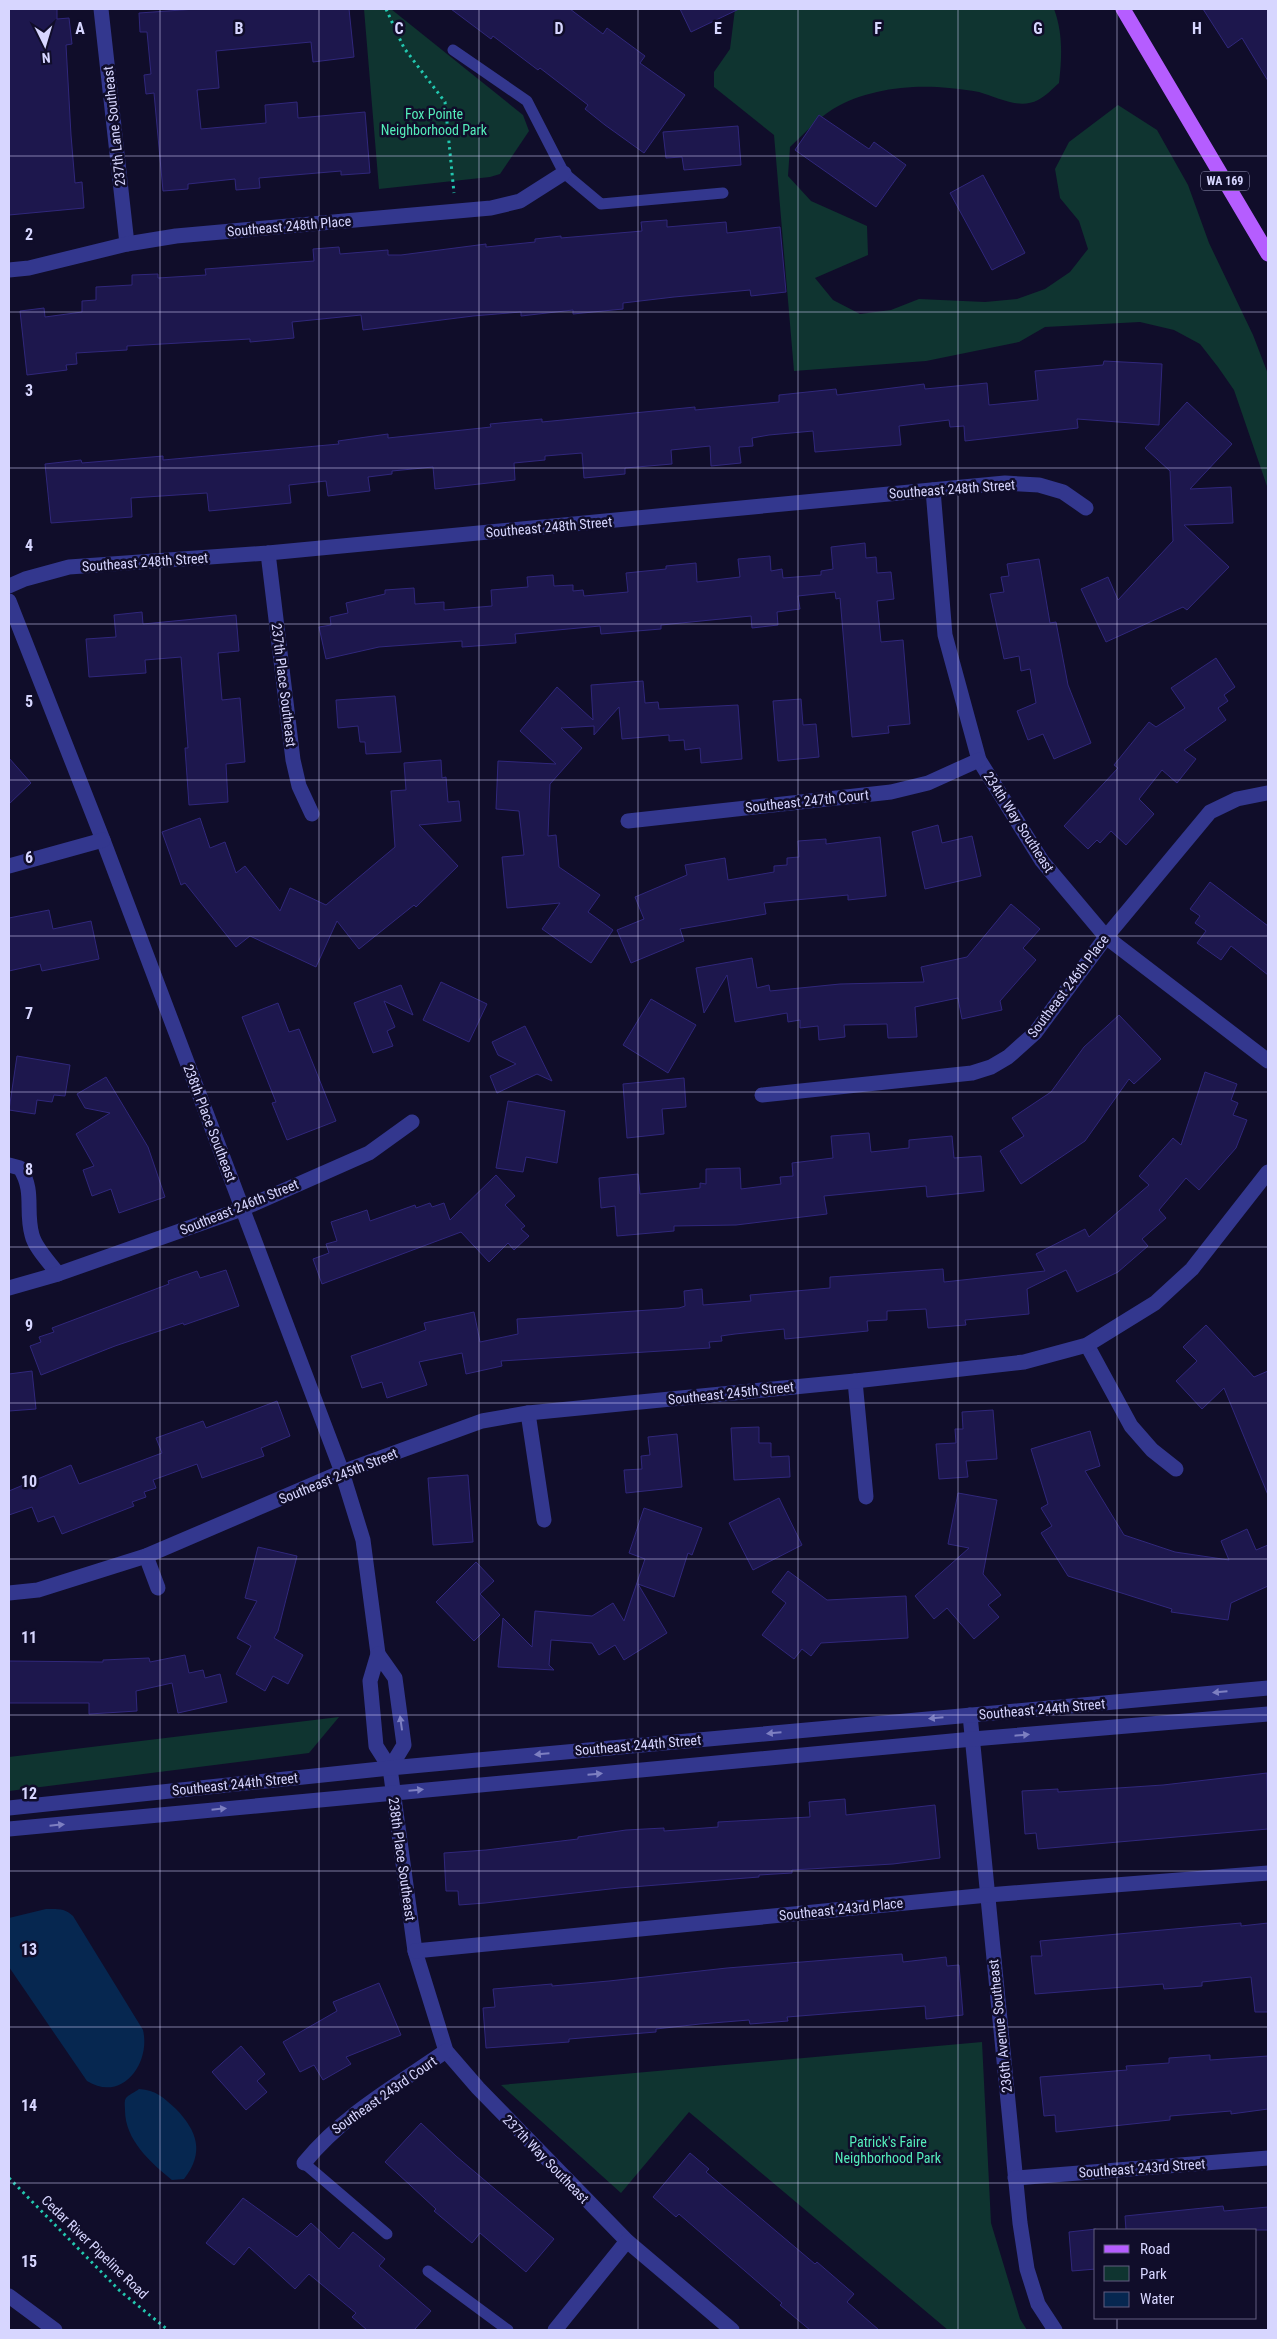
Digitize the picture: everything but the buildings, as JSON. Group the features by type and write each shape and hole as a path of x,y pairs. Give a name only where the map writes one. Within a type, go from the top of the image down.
{"main road":[{"name":"WA 169","path":"1122,9 1268,254"}],"street":[{"name":"237th Lane Southeast","path":"101,9 127,244"},
{"name":"Southeast 248th Place","path":"9,270 29,268 127,244 176,236 491,208 520,201 564,173"},
{"name":"Southeast 248th Street","path":"9,586 25,579 69,567 268,553 1005,483 1038,485 1063,492 1086,508"},
{"name":"234th Way Southeast","path":"933,490 945,635 979,760 1042,861 1106,937 1268,1061"},
{"name":"237th Place Southeast","path":"268,553 293,760 300,786 312,814"},
{"name":"238th Place Southeast","path":"9,601 103,840 342,1472 363,1540 378,1654 370,1681 376,1746 390,1768 415,1951"},
{"name":"Southeast 247th Court","path":"628,821 891,792 928,783 979,760"},
{"name":"Southeast 246th Place","path":"762,1095 972,1073 991,1067 1008,1058 1035,1033 1106,937 1210,812 1237,799 1267,793"},
{"path":"9,866 103,840"},
{"name":"Southeast 246th Street","path":"9,1288 58,1274 242,1209 369,1153 412,1122"},
{"path":"9,1165 20,1168 27,1179 30,1191 29,1220 32,1238 58,1274"},
{"name":"Southeast 245th Street","path":"9,1593 38,1590 146,1556 342,1472 482,1421 528,1413 855,1381 1024,1362 1087,1345 1155,1304 1192,1269 1268,1172"},
{"path":"1087,1345 1131,1426 1152,1450 1176,1469"},
{"path":"855,1381 866,1497"},
{"path":"528,1413 544,1520"},
{"path":"146,1556 158,1588"},
{"name":"238th Place Southeast","path":"378,1654 395,1678 404,1744 390,1768"},
{"name":"Southeast 244th Street","path":"9,1808 390,1768 1268,1688"},
{"name":"Southeast 244th Street","path":"9,1830 393,1792 1268,1714"},
{"name":"236th Avenue Southeast","path":"970,1715 1015,2178 1027,2269 1038,2304 1055,2330"},
{"name":"Southeast 243rd Place","path":"415,1951 988,1895 1268,1872"},
{"name":"237th Way Southeast","path":"415,1951 446,2051 491,2102 627,2241 732,2330"},
{"name":"Southeast 243rd Court","path":"304,2164 324,2139 348,2117 446,2051"},
{"name":"Southeast 243rd Street","path":"1015,2178 1268,2158"},
{"path":"555,2330 627,2241"},
{"path":"9,2296 55,2330"}],"lane":[{"path":"453,50 527,101 564,173 601,204 723,193"},
{"path":"304,2164 387,2234"},
{"path":"428,2271 508,2330"}],"path":[{"path":"386,9 404,48 445,102 455,211"},
{"name":"Cedar River Pipeline Road","path":"9,2178 120,2291 168,2330"}],"green space":[{"name":"Fox Pointe Neighborhood Park","path":"364,9 391,9 523,115 529,131 500,174 490,177 379,189"},
{"path":"735,9 1054,9 1061,45 1059,83 1038,100 1023,104 1008,102 976,91 935,87 889,90 860,97 833,109 816,122 790,147 788,176 811,201 867,226 868,255 815,278 833,300 860,314 891,310 919,299 985,302 1017,299 1045,289 1070,272 1088,249 1079,221 1060,198 1055,169 1069,142 1118,105 1157,130 1188,185 1209,243 1253,335 1268,374 1268,489 1234,390 1200,344 1174,330 1140,322 1045,327 1019,342 926,361 794,371 774,135 714,87 714,72 730,49"},
{"path":"339,1717 309,1753 9,1791 9,1757"},
{"name":"Patrick's Faire Neighborhood Park","path":"982,2042 991,2223 1020,2319 1027,2330 948,2330 689,2112 621,2193 501,2085"}],"water":[{"path":"46,1909 64,1910 73,1916 143,2030 143,2055 131,2076 122,2083 112,2087 100,2086 87,2081 9,1967 9,1918"},
{"path":"139,2089 155,2093 168,2101 189,2125 196,2142 196,2151 195,2160 184,2179 172,2180 147,2158 129,2131 126,2121 125,2101 128,2096"}]}
